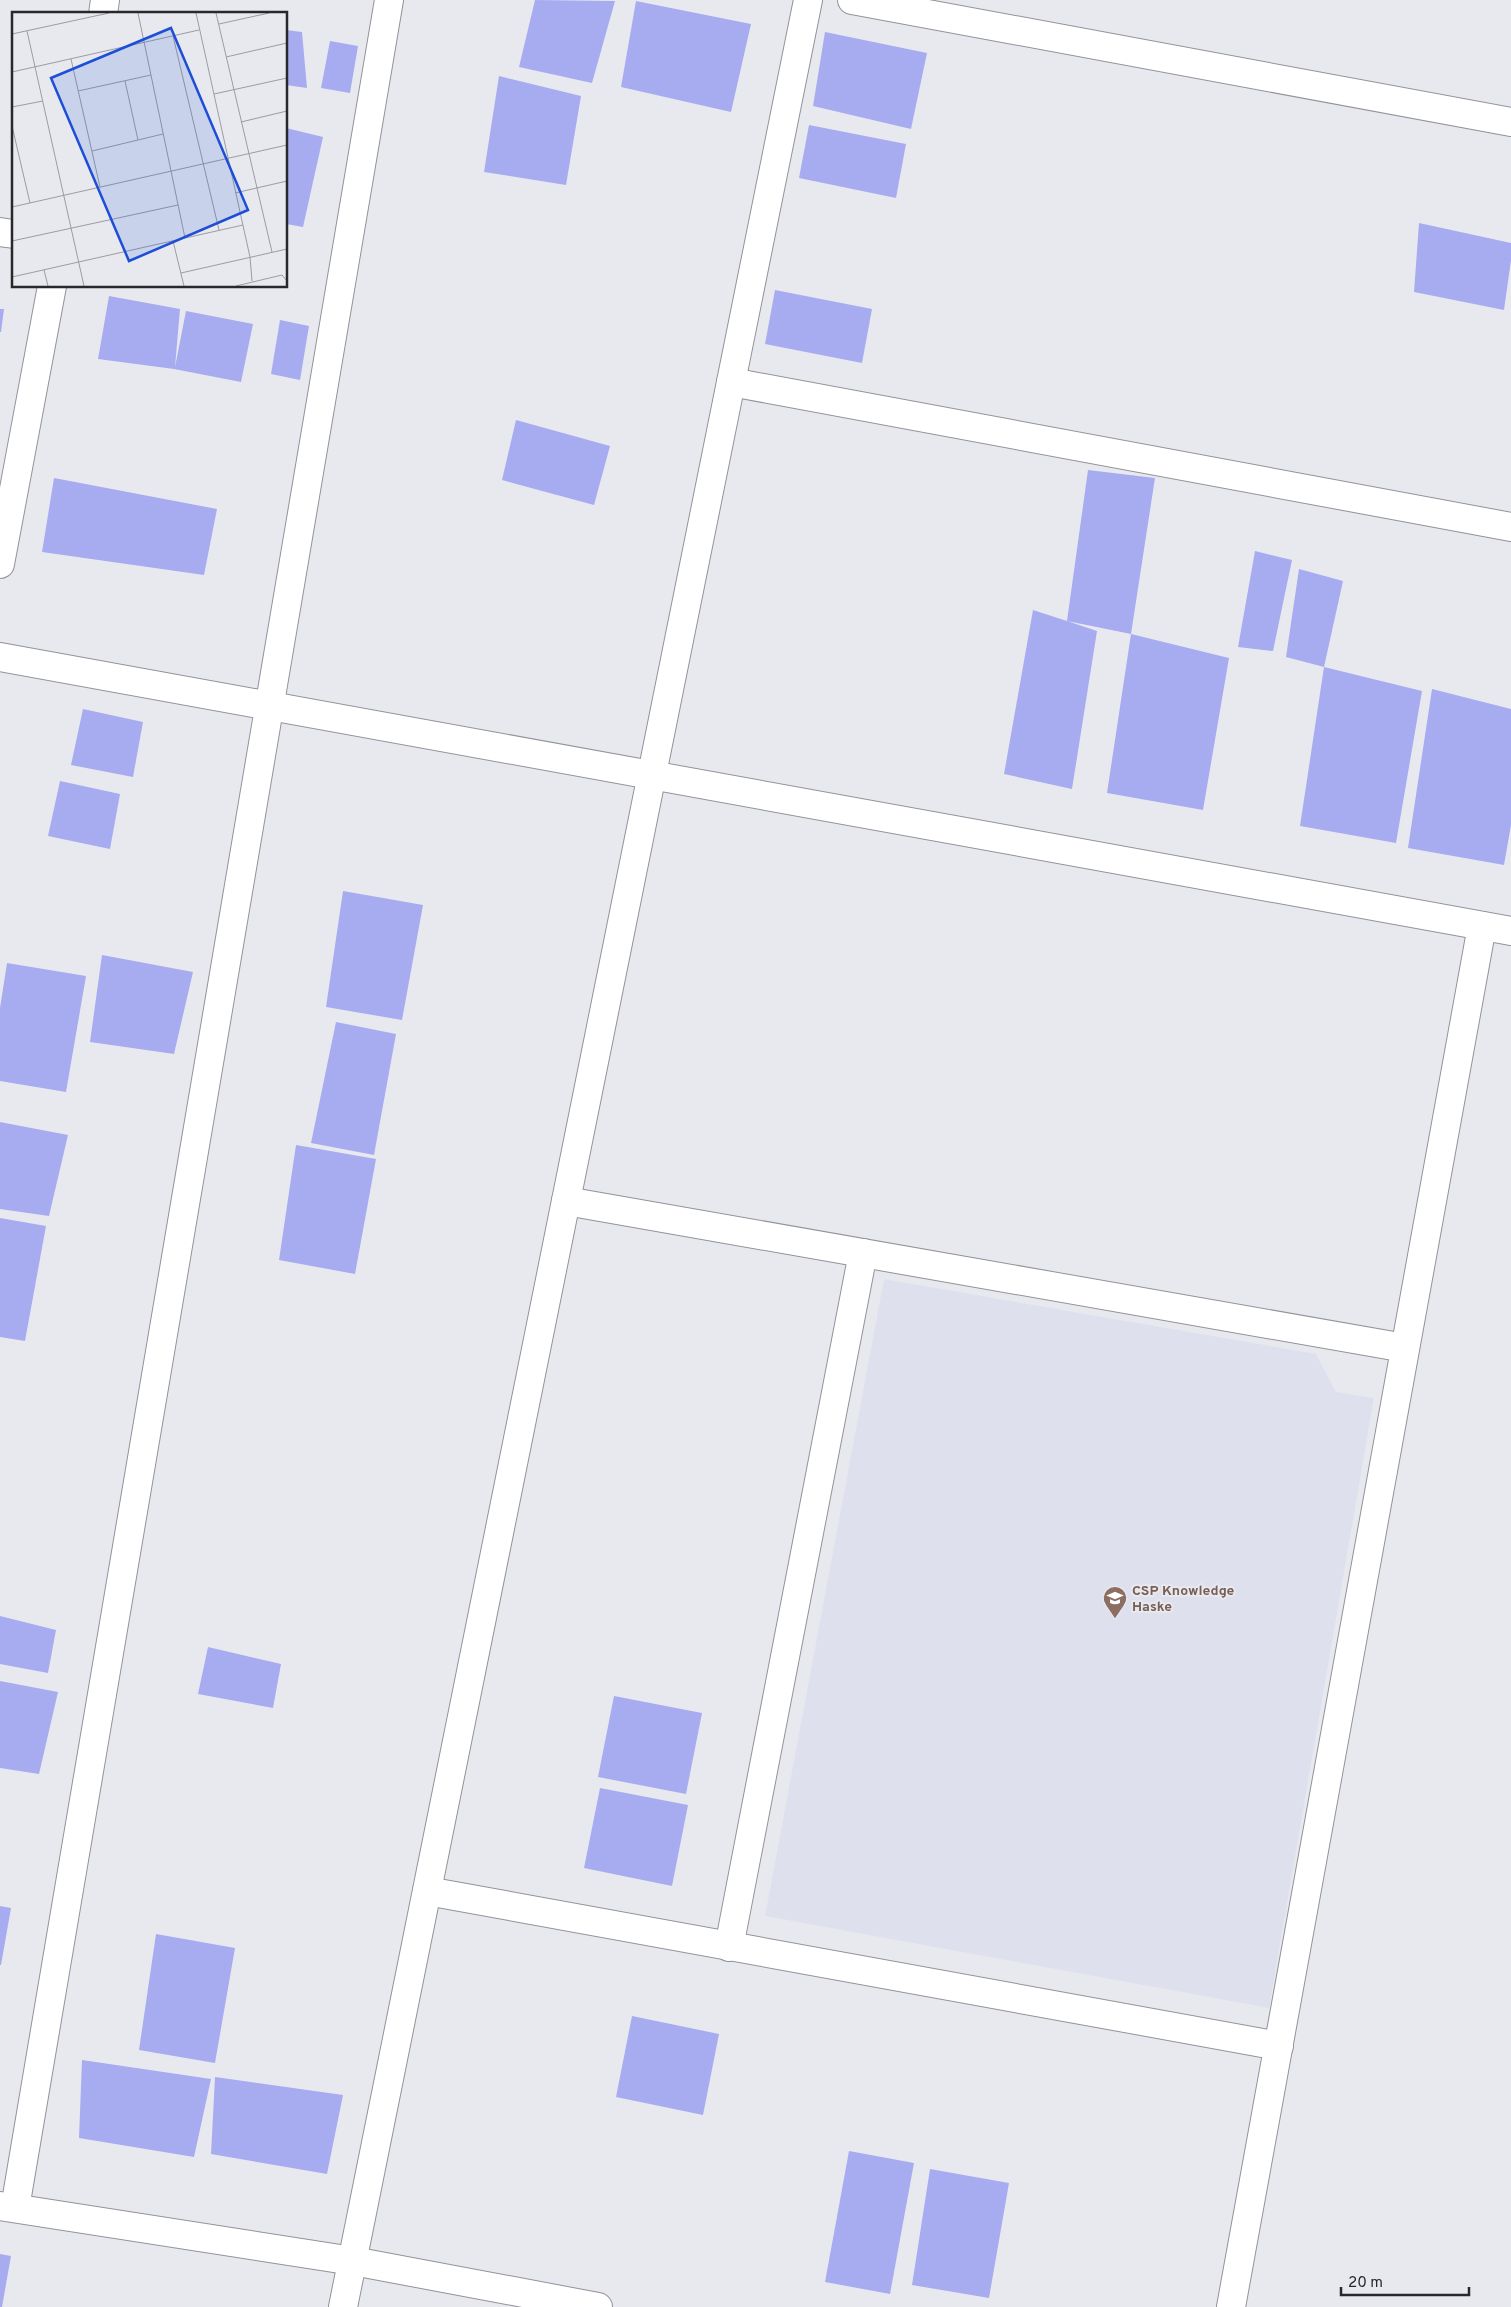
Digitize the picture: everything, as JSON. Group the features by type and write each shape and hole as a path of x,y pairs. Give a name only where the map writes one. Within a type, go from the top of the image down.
{"street":[{"path":"389,0 270,706 8,2207 353,2261 598,2307"},
{"path":"343,2307 808,0"},
{"path":"852,0 946,9 1511,122"},
{"path":"0,564 52,288"},
{"path":"731,382 1511,527"},
{"path":"0,657 1511,931"},
{"path":"1231,2307 1482,926"},
{"path":"566,1201 1405,1348"},
{"path":"730,1947 862,1253"},
{"path":"427,1892 1279,2046"}],"shaded area":[{"path":"884,1279 1316,1354 1336,1392 1374,1398 1269,2008 765,1916"}],"building":[{"path":"535,0 615,1 592,83 519,67"},
{"path":"636,1 751,24 731,112 621,87"},
{"path":"288,30 302,32 307,88 288,85"},
{"path":"825,32 927,53 911,129 813,106"},
{"path":"330,41 358,46 350,93 321,88"},
{"path":"499,76 581,96 566,185 484,172"},
{"path":"809,125 906,144 896,198 799,178"},
{"path":"288,128 323,137 303,227 288,224"},
{"path":"1419,223 1511,243 1511,260 1504,310 1414,292"},
{"path":"775,290 872,309 862,363 765,344"},
{"path":"109,296 180,309 175,367 186,311 253,324 241,382 174,369 98,359"},
{"path":"0,309 4,309 1,332 0,332"},
{"path":"280,320 309,326 300,380 271,374"},
{"path":"516,420 610,446 594,505 502,480"},
{"path":"1088,470 1155,478 1131,634 1067,621"},
{"path":"54,478 217,509 204,575 42,552"},
{"path":"1255,551 1292,560 1273,651 1238,647"},
{"path":"1299,569 1343,581 1324,667 1286,657"},
{"path":"1033,610 1097,631 1072,789 1004,774"},
{"path":"1131,634 1229,658 1203,810 1107,793"},
{"path":"1324,667 1422,691 1396,843 1300,826"},
{"path":"1432,689 1511,709 1511,825 1504,865 1408,848"},
{"path":"83,709 143,722 133,777 71,765"},
{"path":"60,781 120,794 110,849 48,836"},
{"path":"343,891 423,905 402,1020 326,1007"},
{"path":"102,955 193,972 174,1054 90,1042"},
{"path":"7,963 86,976 66,1092 0,1081 0,1008"},
{"path":"336,1022 396,1034 374,1155 311,1143"},
{"path":"0,1122 68,1135 49,1216 0,1209"},
{"path":"296,1145 376,1159 355,1274 279,1260"},
{"path":"0,1218 46,1226 25,1341 0,1337"},
{"path":"0,1616 56,1630 48,1673 0,1664"},
{"path":"208,1647 281,1664 273,1708 198,1694"},
{"path":"0,1681 58,1692 39,1774 0,1768"},
{"path":"614,1696 702,1713 686,1794 598,1777"},
{"path":"600,1788 688,1805 672,1886 584,1868"},
{"path":"0,1906 11,1908 1,1965 0,1965"},
{"path":"156,1934 235,1948 215,2063 139,2050"},
{"path":"632,2016 719,2034 703,2115 616,2097"},
{"path":"82,2060 211,2079 194,2157 79,2138"},
{"path":"215,2077 343,2095 327,2174 211,2154"},
{"path":"849,2151 914,2163 890,2294 825,2282"},
{"path":"930,2169 1009,2183 989,2298 912,2285"},
{"path":"0,2254 11,2256 2,2307 0,2307"}],"place":[{"name":"CSP Knowledge Haske","path":"1115,1619"}]}
